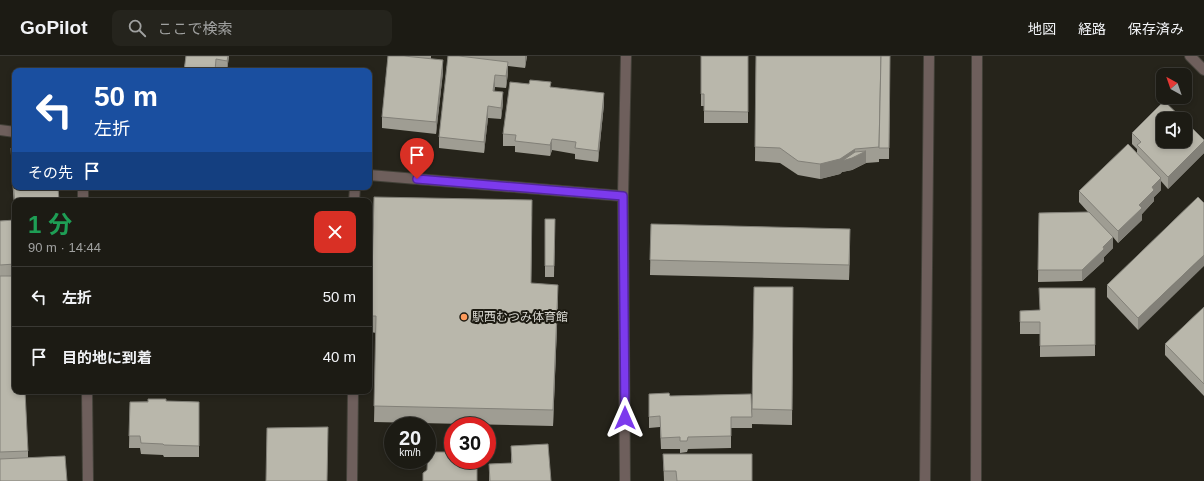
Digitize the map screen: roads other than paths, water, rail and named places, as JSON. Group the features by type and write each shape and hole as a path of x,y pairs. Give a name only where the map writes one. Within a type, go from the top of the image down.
{"street":[{"path":"625,481 623,196 626,56"},
{"path":"926,481 929,56"},
{"path":"976,481 977,56"},
{"path":"1190,56 1204,70"},
{"path":"0,130 12,132"},
{"path":"372,175 623,196"},
{"path":"87,394 88,481"},
{"path":"352,481 353,394"}],"place":[{"name":"駅西むつみ体育館","path":"464,317"}]}
